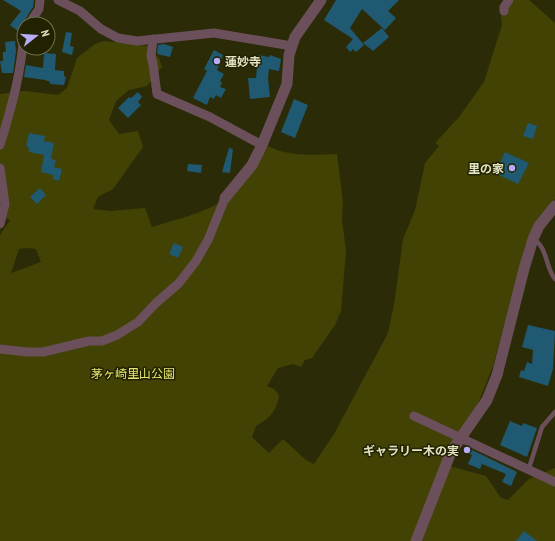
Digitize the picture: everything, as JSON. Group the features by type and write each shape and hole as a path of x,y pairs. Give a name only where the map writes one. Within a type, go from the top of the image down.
{"street":[{"path":"34,16 39,9 40,0"},
{"path":"58,0 80,11 101,30 118,38 137,41 214,33 292,46"},
{"path":"0,349 43,352 89,342 102,341 117,336 138,322 156,303 179,283 196,261 208,240 225,198 252,165 262,145 287,84 289,55 292,46 299,30 321,0"},
{"path":"504,11 504,7 509,0"},
{"path":"153,39 151,56 156,94 210,117 262,145"},
{"path":"0,145 16,91 22,56"},
{"path":"0,168 6,204 0,224"},
{"path":"416,541 452,452 487,400 497,375 524,268 533,239 539,226 555,206"},
{"path":"414,416 461,439 529,468 548,480 555,482"}],"lane":[{"path":"533,239 539,242 543,249 550,273 555,279"},
{"path":"529,468 542,427 555,412"}],"green space":[{"name":"茅ヶ崎里山公園","path":"505,0 529,0 555,23 555,199 537,220 526,243 493,366 475,410 442,464 486,476 501,498 508,500 529,479 555,468 555,541 0,541 0,235 10,220 0,216 0,94 25,91 58,95 67,88 77,58 95,44 104,41 147,46 159,58 162,67 147,86 129,90 116,101 109,120 119,134 138,131 143,147 113,189 98,197 93,209 110,211 145,208 152,227 206,210 226,199 238,189 268,146 276,150 293,154 337,154 343,202 342,219 346,251 341,311 335,325 312,358 305,360 301,367 293,364 278,368 267,386 274,389 279,395 277,405 269,417 256,426 252,437 269,453 283,439 306,460 314,464 334,434 388,333 394,305 403,239 415,210 425,163 439,146 435,143 459,117 484,82 502,25 500,6","holes":["19,249 36,249 41,262 11,273"]}],"building":[{"path":"3,0 34,0 33,7 27,16 17,16 21,11"},
{"path":"336,0 399,0 388,11 396,18 385,30 362,9 350,28 364,45 356,52 353,49 350,52 346,47 353,39 324,20"},
{"path":"16,17 16,30 10,25"},
{"path":"382,28 389,37 373,51 363,43"},
{"path":"66,32 72,33 70,46 74,47 72,55 62,52"},
{"path":"15,41 16,51 13,73 2,73 0,61 3,61 3,52 6,52 5,42"},
{"path":"164,44 173,47 170,57 157,54 158,45"},
{"path":"214,50 223,55 217,70 224,74 220,81 222,83 220,87 226,89 221,98 216,95 214,99 210,97 207,105 193,98 207,71 204,69"},
{"path":"258,55 269,57 270,55 281,59 279,71 269,69 268,78 270,97 250,99 248,78 256,78"},
{"path":"44,56 56,56 55,70 64,71 64,76 66,77 64,85 50,84 50,82 45,80 24,77 26,65 43,68"},
{"path":"138,92 142,97 138,102 141,105 128,118 118,108 129,97 131,98"},
{"path":"294,99 308,105 295,138 281,132"},
{"path":"528,123 537,126 533,139 523,136"},
{"path":"29,133 45,136 44,141 54,143 51,159 56,160 54,167 62,169 59,181 53,179 53,175 41,172 44,155 29,152 28,146 26,146"},
{"path":"229,148 233,149 230,173 222,172"},
{"name":"里の家","path":"505,152 529,163 518,184 495,173"},
{"path":"188,164 202,165 201,173 187,171"},
{"path":"40,188 46,195 37,204 30,197"},
{"path":"174,243 183,247 178,258 169,254"},
{"path":"528,325 555,331 553,369 548,386 519,377 521,370 524,371 527,362 532,364 533,350 522,347"},
{"path":"510,421 522,426 523,423 537,428 527,457 500,445"},
{"path":"468,448 517,472 511,486 502,482 506,474 482,464 480,469 468,464 472,455 466,452"},
{"path":"524,531 537,541 516,541"}],"place":[{"name":"蓮妙寺","path":"217,61"},
{"name":"里の家","path":"512,168"},
{"name":"ギャラリー木の実","path":"467,450"}]}
